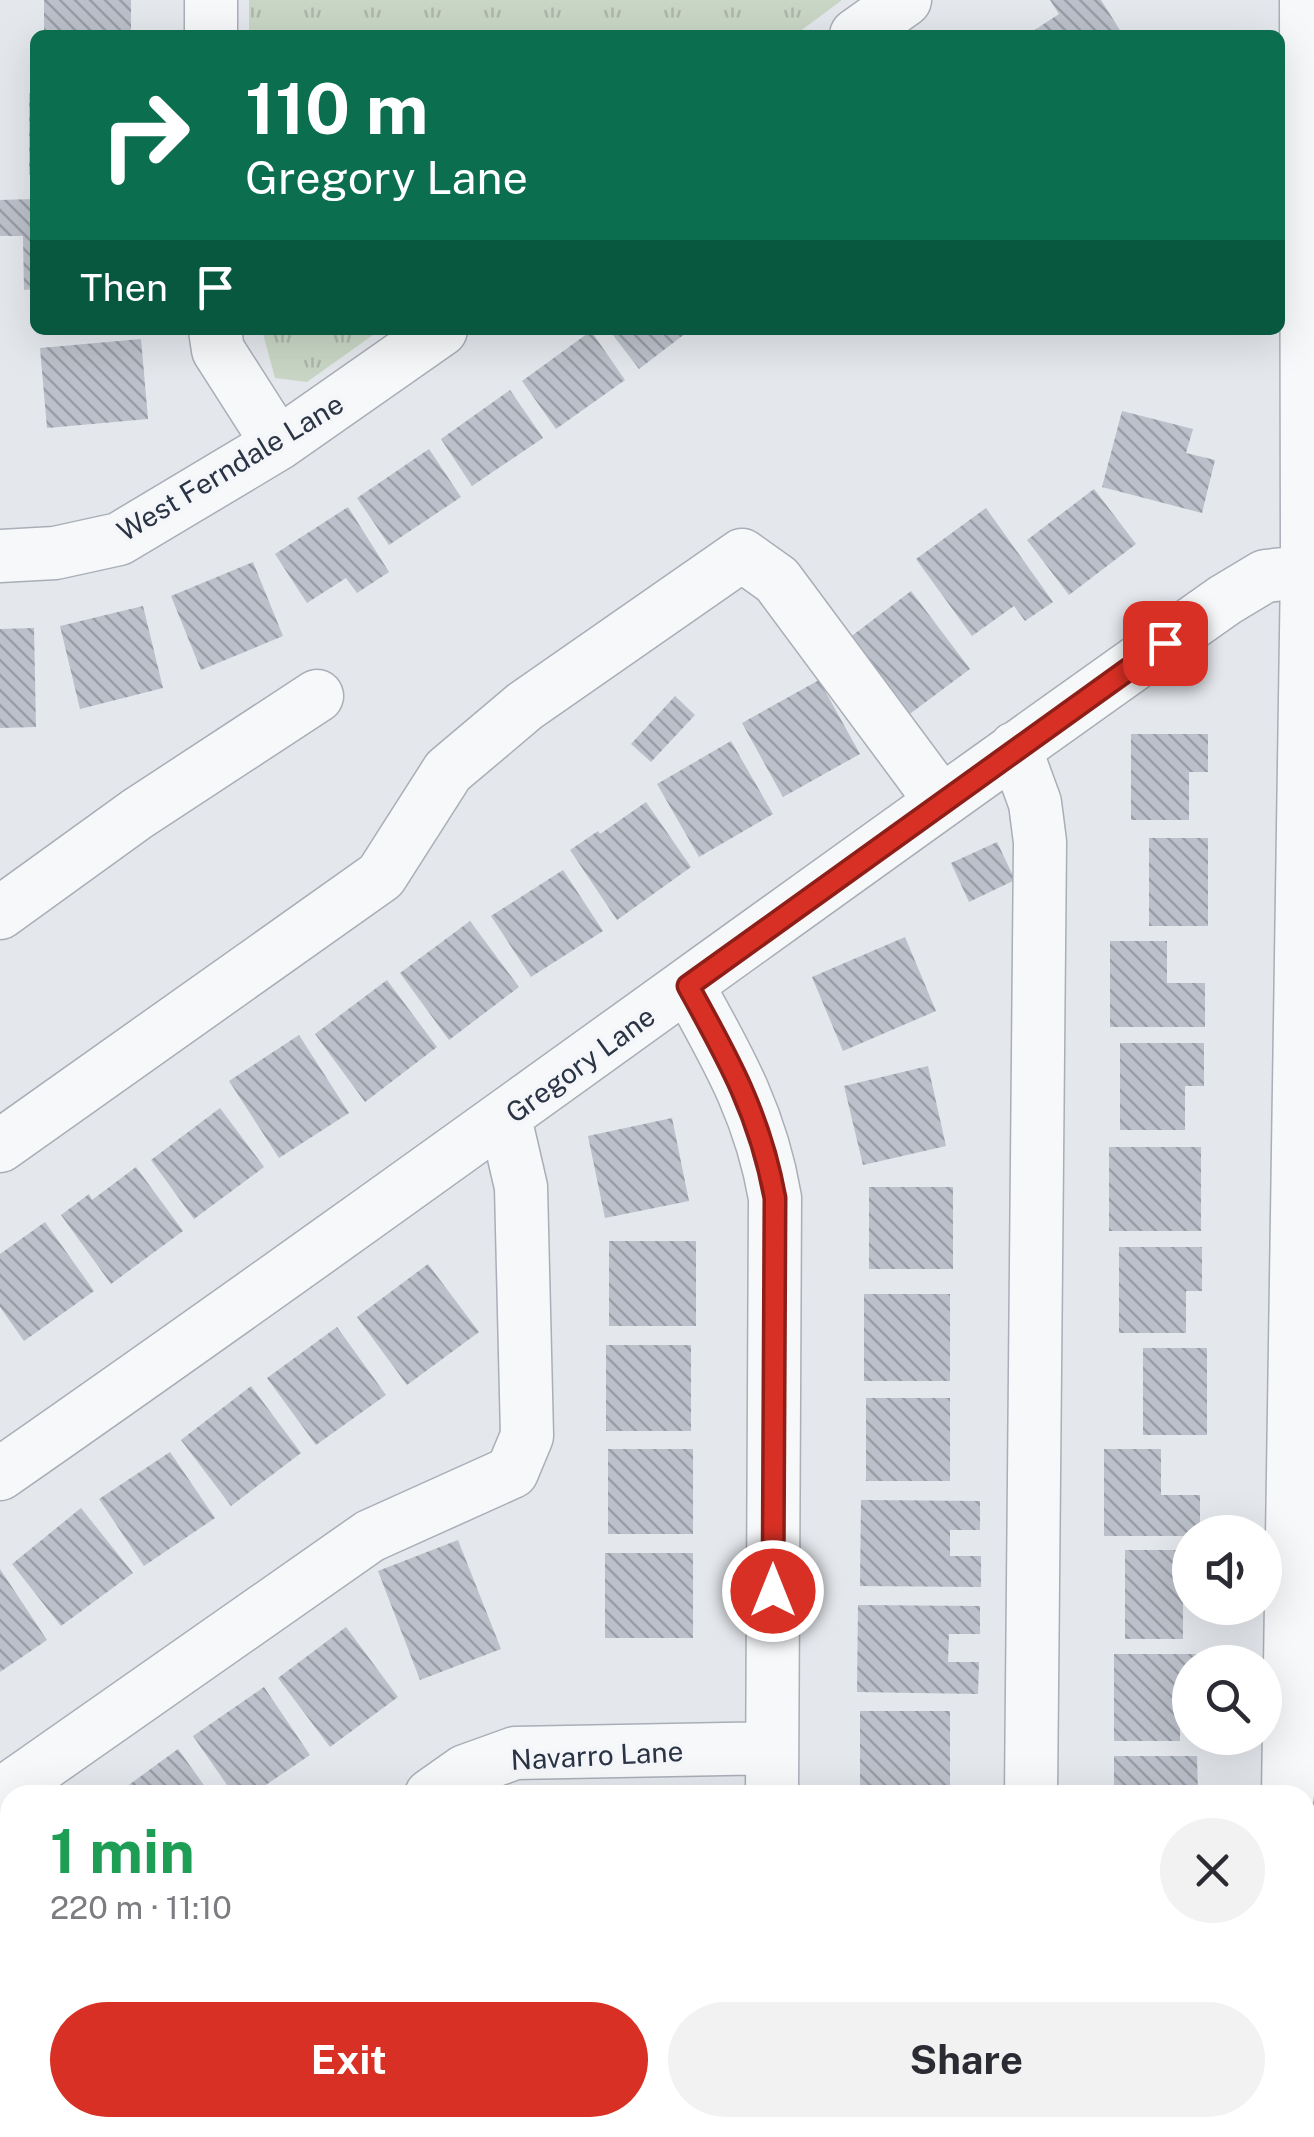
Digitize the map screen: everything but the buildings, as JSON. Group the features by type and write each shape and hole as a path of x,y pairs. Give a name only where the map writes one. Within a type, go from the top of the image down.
{"street":[{"path":"211,0 211,30"},
{"path":"863,30 905,0"},
{"path":"1288,1785 1310,571 1306,0"},
{"path":"216,335 218,350 278,444"},
{"name":"West Ferndale Lane","path":"0,556 55,554 119,539 278,444 434,335"},
{"path":"0,1146 381,876 448,771 525,706 742,555 777,580 941,801"},
{"name":"Gregory Lane","path":"0,1474 505,1118 1225,600 1266,576 1310,571"},
{"path":"0,913 137,814 317,696"},
{"path":"1015,748 1035,803 1040,842 1031,1785"},
{"path":"688,986 738,1075 768,1162 775,1198 772,1772"},
{"path":"16,1785 370,1536 512,1472 528,1436 521,1187 505,1118"},
{"name":"Navarro Lane","path":"445,1785 465,1771 772,1772"}],"green space":[{"path":"249,0 842,0 802,30 249,30"},
{"path":"263,335 373,335 307,382 275,378"}],"route":[{"path":"773,1591 775,1198 768,1162 738,1075 688,986 1165,643"}]}
